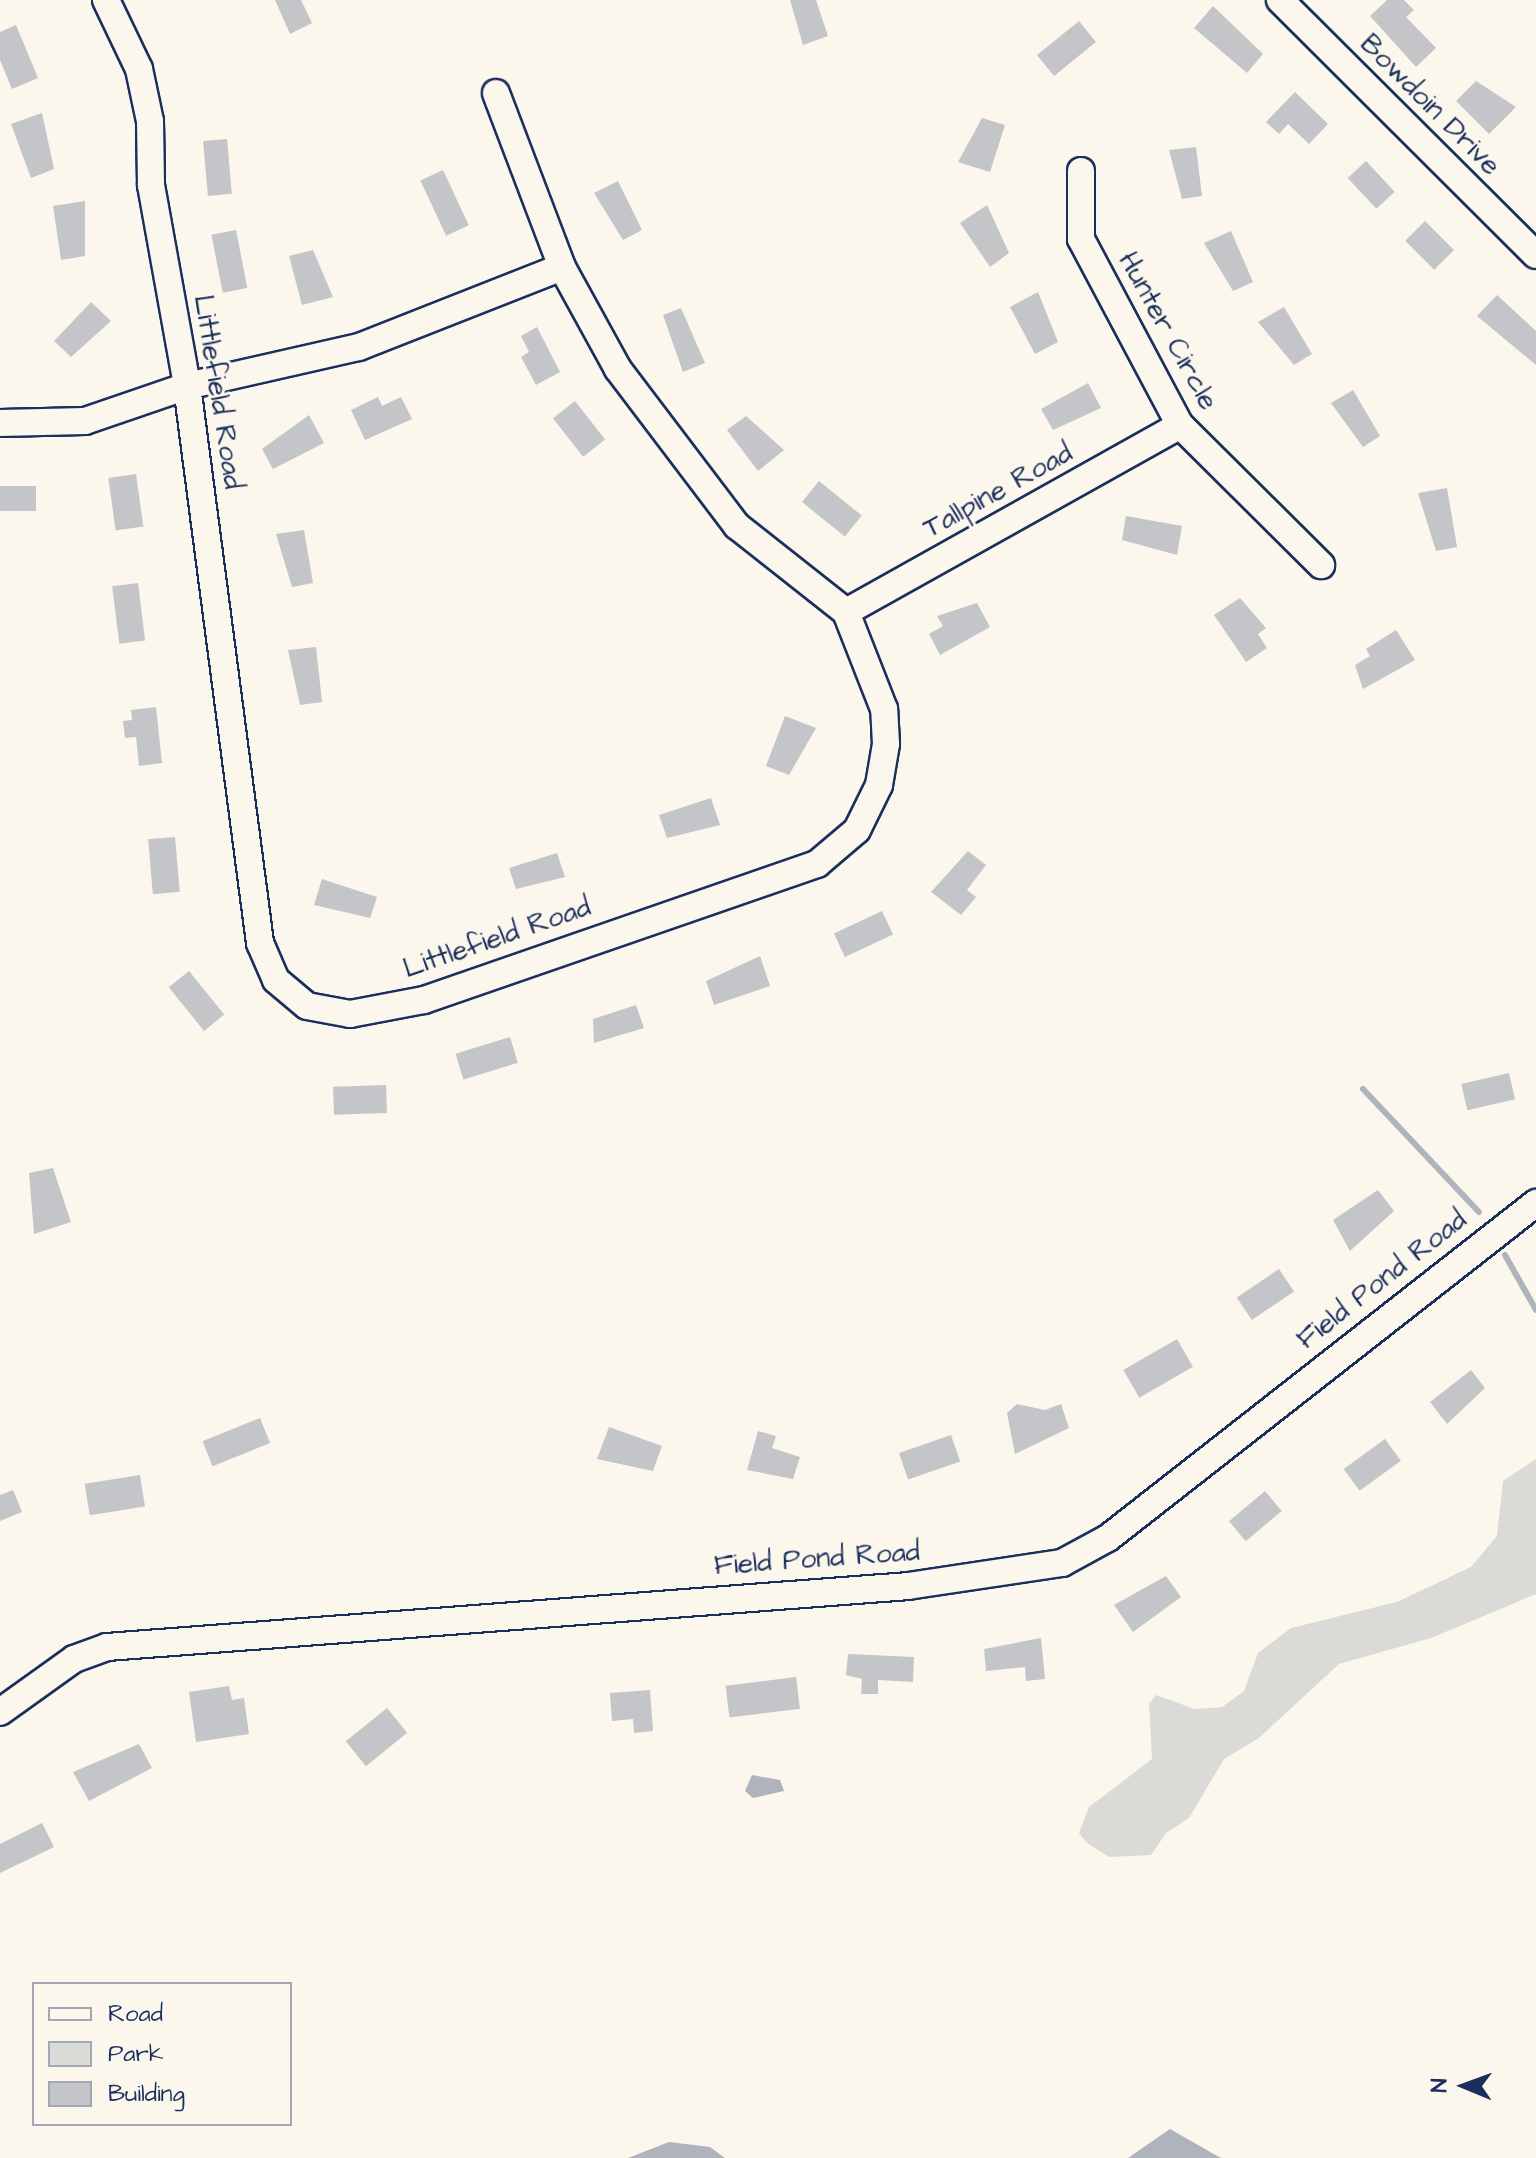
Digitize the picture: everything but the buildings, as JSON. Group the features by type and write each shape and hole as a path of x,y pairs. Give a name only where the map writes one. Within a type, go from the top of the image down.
{"street":[{"name":"Littlefield Road","path":"106,0 139,69 150,121 151,185 187,386 260,943 276,980 307,1006 350,1014 424,1000 817,864 857,830 879,785 886,744 884,709 846,612"},
{"name":"Bowdoin Drive","path":"1280,0 1536,255"},
{"path":"496,93 562,267 618,369 737,526 846,612"},
{"name":"Hunter Circle","path":"1081,171 1081,239 1180,425 1321,565"},
{"path":"0,423 85,421 187,386 359,347 562,267"},
{"name":"Tallpine Road","path":"846,612 1180,425"},
{"name":"Field Pond Road","path":"0,1712 74,1659 107,1647 916,1585 1062,1563 1108,1538 1536,1203"}],"green space":[{"path":"1536,1459 1536,1594 1431,1638 1339,1664 1259,1738 1224,1759 1189,1818 1166,1833 1151,1855 1109,1857 1087,1843 1079,1833 1089,1807 1152,1759 1149,1704 1156,1695 1195,1709 1222,1707 1244,1691 1258,1653 1291,1628 1397,1602 1471,1567 1497,1536 1503,1481"}],"shaded area":[{"path":"752,1775 780,1780 784,1791 753,1798 745,1791"},
{"path":"1170,2129 1212,2153 1221,2158 1128,2158"},
{"path":"669,2142 710,2147 725,2158 628,2158"}],"waterway":[{"path":"1363,1089 1479,1212"},
{"path":"1505,1255 1536,1310"}]}
